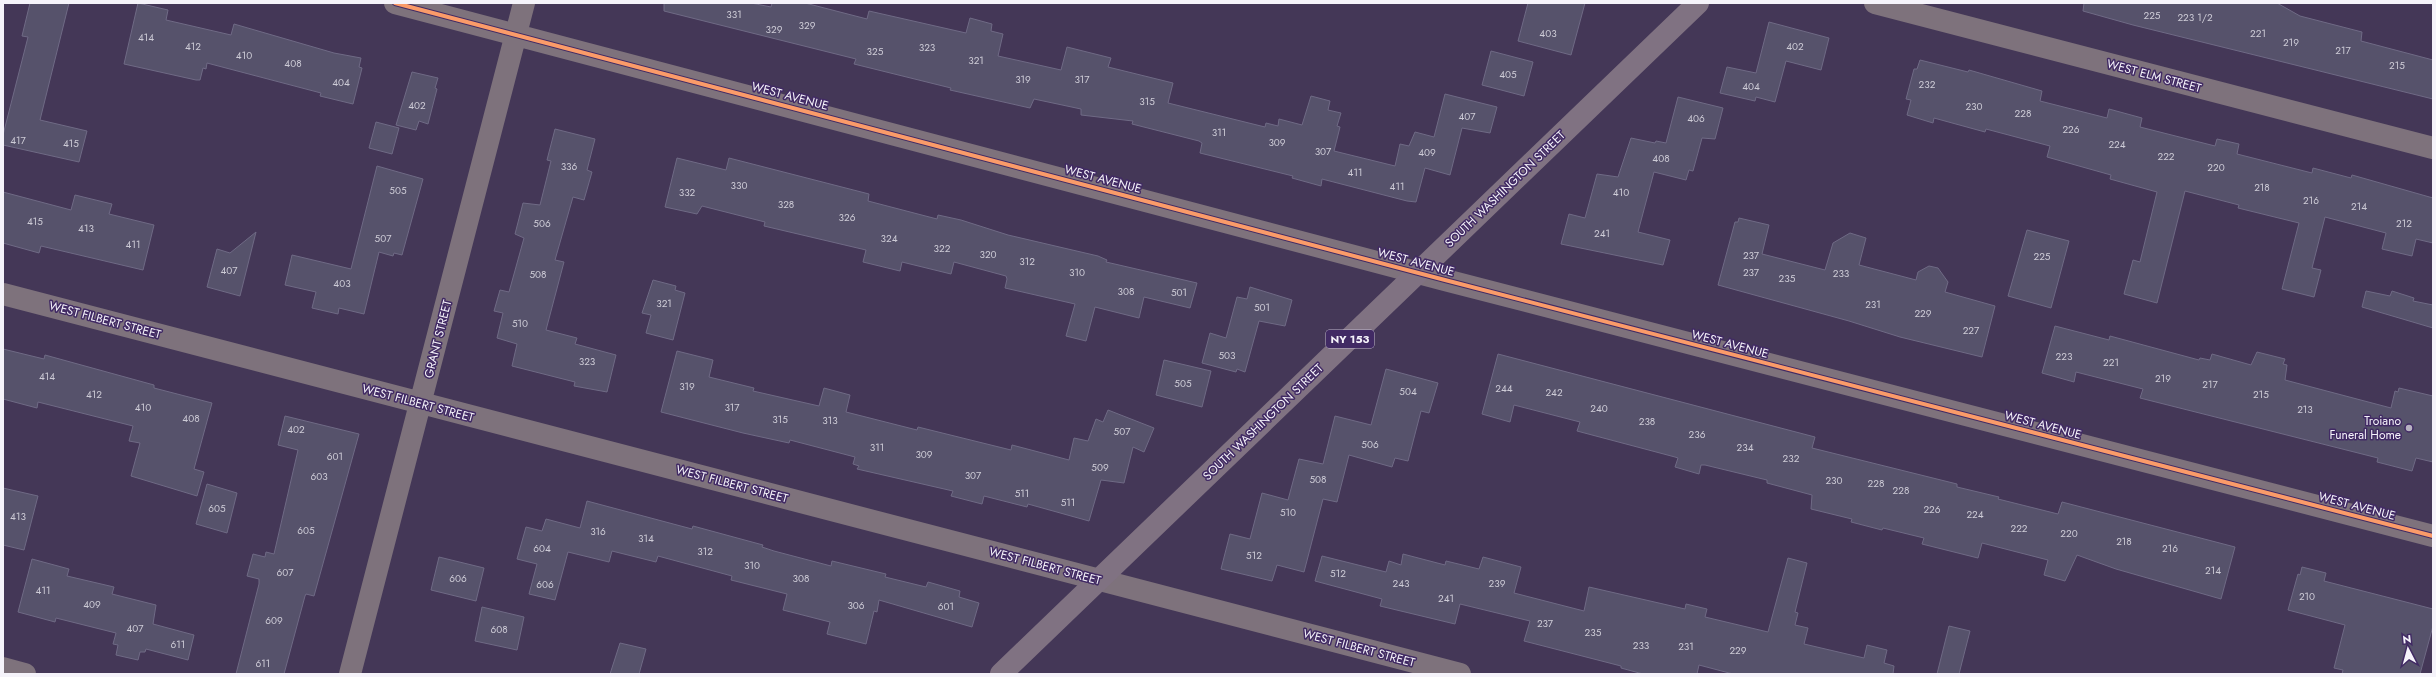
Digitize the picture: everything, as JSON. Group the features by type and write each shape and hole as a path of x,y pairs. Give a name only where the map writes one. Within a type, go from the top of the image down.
{"main road":[{"name":"SOUTH WASHINGTON STREET","path":"1001,674 1698,3"}],"street":[{"name":"WEST AVENUE","path":"395,3 1418,273 2433,536"},
{"name":"GRANT STREET","path":"350,674 524,3"},
{"name":"WEST ELM STREET","path":"1875,3 2433,148"},
{"name":"WEST FILBERT STREET","path":"3,294 1460,674"},
{"path":"3,668 25,674"}],"building":[{"path":"30,3 69,3 40,120 87,131 79,162 3,145 3,135 28,37 22,36"},
{"path":"138,3 168,10 166,20 231,35 234,24 334,53 361,58 359,67 362,68 353,104 320,96 321,93 207,63 206,69 203,68 200,80 124,64"},
{"path":"664,3 751,3 771,7 772,3 805,3 867,19 869,11 966,33 970,18 992,24 991,31 1003,34 998,56 1061,70 1067,47 1111,58 1108,67 1173,83 1168,103 1265,127 1266,123 1278,126 1279,119 1302,125 1311,96 1330,101 1328,110 1341,113 1337,126 1340,127 1334,151 1395,166 1400,144 1409,146 1415,132 1434,137 1445,94 1497,107 1490,133 1462,128 1450,175 1425,168 1416,202 1407,201 1322,179 1321,186 1292,178 1293,176 1200,153 1202,143 1199,141 1132,124 1133,121 1081,115 1081,109 1034,99 1030,108 950,90 951,88 854,64 856,59 664,11"},
{"path":"1528,3 1585,3 1571,55 1518,41"},
{"path":"2084,3 2277,3 2300,16 2362,32 2361,41 2433,60 2433,99 2133,25 2083,11"},
{"path":"1769,22 1829,38 1821,70 1786,61 1775,102 1756,97 1755,101 1720,93 1727,67 1756,73"},
{"path":"1491,51 1533,62 1524,96 1482,85"},
{"path":"1920,60 1968,72 1969,70 2042,91 2040,101 2107,118 2109,109 2142,118 2140,127 2215,146 2217,139 2239,144 2237,154 2312,173 2313,168 2351,178 2352,175 2433,198 2433,243 2416,239 2412,256 2382,249 2386,233 2325,217 2312,268 2321,270 2314,297 2282,289 2299,223 2238,208 2239,205 2185,191 2157,303 2124,294 2133,260 2140,262 2157,192 2110,179 2111,175 2047,157 2050,146 1986,129 1985,132 1934,118 1933,123 1907,115 1911,100 1906,99 1914,69 1917,69"},
{"path":"412,72 438,78 435,88 437,89 428,124 419,121 416,130 396,125"},
{"path":"1678,97 1723,108 1715,139 1702,138 1693,171 1689,170 1686,180 1654,172 1638,232 1670,240 1663,265 1561,244 1569,214 1585,218 1597,174 1618,177 1631,138 1655,143 1656,141 1666,143"},
{"path":"376,122 399,128 392,154 369,148"},
{"path":"555,129 595,139 587,170 592,172 584,200 573,197 555,260 564,262 546,330 577,338 575,344 616,355 607,392 574,386 575,382 512,366 517,344 497,338 503,313 494,311 500,290 509,292 524,238 515,234 523,203 540,205 551,161 547,160"},
{"path":"677,158 726,170 729,158 869,194 868,201 937,219 938,215 961,220 1008,235 1098,256 1107,260 1106,262 1197,283 1190,308 1144,297 1139,318 1095,307 1086,341 1066,336 1075,304 1005,288 1007,279 1006,276 954,262 951,274 902,262 900,271 863,262 866,250 764,226 765,222 702,206 697,214 665,207"},
{"path":"377,166 423,179 402,255 394,253 393,256 379,252 364,314 339,308 338,314 312,308 316,292 285,285 292,255 351,269"},
{"path":"3,192 71,210 75,195 112,204 109,214 154,225 143,270 41,246 39,253 3,243"},
{"path":"1739,218 1769,225 1762,254 1825,270 1833,243 1850,233 1866,238 1859,265 1916,280 1918,272 1929,266 1938,268 1948,282 1945,292 1995,306 1982,357 1900,337 1849,321 1718,285 1735,222 1738,222"},
{"path":"2027,230 2069,241 2051,308 2008,296"},
{"path":"256,232 240,296 207,287 217,249 230,253"},
{"path":"653,280 676,286 675,290 685,293 673,340 646,333 651,315 642,313"},
{"path":"1250,287 1292,300 1285,326 1259,321 1245,372 1237,369 1236,372 1202,363 1210,333 1226,338 1237,297 1247,299"},
{"path":"2366,291 2390,296 2392,291 2414,298 2413,301 2433,305 2433,328 2362,307"},
{"path":"2055,326 2109,340 2110,336 2199,360 2200,358 2210,360 2212,354 2251,365 2257,352 2285,359 2283,364 2287,365 2285,380 2391,408 2395,391 2398,392 2399,388 2433,396 2433,462 2416,458 2412,471 2377,462 2378,458 2140,398 2143,389 2076,372 2074,382 2042,373"},
{"path":"3,349 44,359 45,355 154,385 154,388 212,403 194,469 204,472 197,496 131,476 140,443 129,441 133,426 38,402 37,408 3,399"},
{"path":"677,351 713,360 709,377 754,388 753,391 819,406 824,388 850,395 846,412 917,430 918,427 1011,450 1012,445 1069,460 1074,438 1088,441 1096,419 1103,422 1108,410 1154,428 1144,452 1133,447 1124,483 1101,480 1089,521 1028,504 1027,507 984,496 982,504 951,496 953,491 857,469 859,466 853,464 855,457 790,440 789,443 743,433 661,412"},
{"path":"1498,354 1815,437 1812,448 1957,484 1957,487 1999,497 1998,499 2058,514 2062,502 2235,547 2221,599 2116,569 2077,555 2065,581 2044,575 2048,560 1982,543 1978,558 1922,544 1924,538 1883,528 1882,530 1851,522 1852,519 1811,509 1812,495 1767,483 1767,480 1705,465 1701,465 1699,474 1675,467 1678,458 1577,431 1580,422 1514,405 1510,422 1482,414"},
{"path":"1164,360 1211,371 1202,407 1156,395"},
{"path":"1386,369 1438,383 1429,413 1421,411 1408,461 1395,458 1392,467 1349,455 1337,502 1323,499 1304,572 1277,565 1272,581 1221,569 1230,534 1250,539 1262,493 1288,500 1299,459 1323,464 1335,416 1371,425"},
{"path":"285,416 359,434 314,596 306,594 305,596 284,674 236,674 259,584 259,579 247,576 253,554 265,557 266,552 274,554 298,450 278,445"},
{"path":"207,484 237,493 227,533 196,524"},
{"path":"3,488 38,496 24,550 3,545"},
{"path":"587,501 692,529 693,526 763,545 762,547 774,551 831,566 832,561 886,574 885,577 926,587 928,582 960,591 959,597 979,603 972,627 879,600 877,612 874,611 866,644 827,634 830,622 783,610 787,594 731,580 732,576 658,556 656,562 612,551 609,562 568,552 555,600 529,594 537,564 517,559 526,527 542,531 546,519 580,528"},
{"path":"1403,554 1445,565 1446,561 1479,569 1483,557 1521,567 1514,593 1584,611 1589,587 1685,609 1686,604 1707,609 1705,617 1768,632 1788,558 1807,563 1795,612 1798,613 1795,625 1808,628 1804,644 1864,658 1867,645 1887,650 1884,663 1894,666 1893,674 1733,674 1699,665 1697,674 1643,674 1621,668 1621,666 1524,641 1530,621 1460,604 1455,624 1380,606 1382,599 1315,581 1322,556 1386,572 1389,561 1401,565"},
{"path":"439,557 484,568 476,601 431,590"},
{"path":"32,559 69,569 67,576 114,587 112,594 156,605 153,624 194,635 188,660 146,649 145,652 140,652 138,660 116,655 118,645 113,644 116,633 56,618 55,622 18,612"},
{"path":"2302,567 2326,573 2324,581 2433,609 2433,626 2420,674 2342,674 2343,670 2334,668 2345,625 2288,610 2298,574 2300,575"},
{"path":"482,607 524,617 517,650 475,641"},
{"path":"1949,626 1970,631 1959,674 1937,674"},
{"path":"620,643 646,649 639,674 610,674"}],"cycle path":[{"path":"395,3 1445,280 2433,536"}],"place":[{"name":"Troiano Funeral Home","path":"2409,428"}]}
